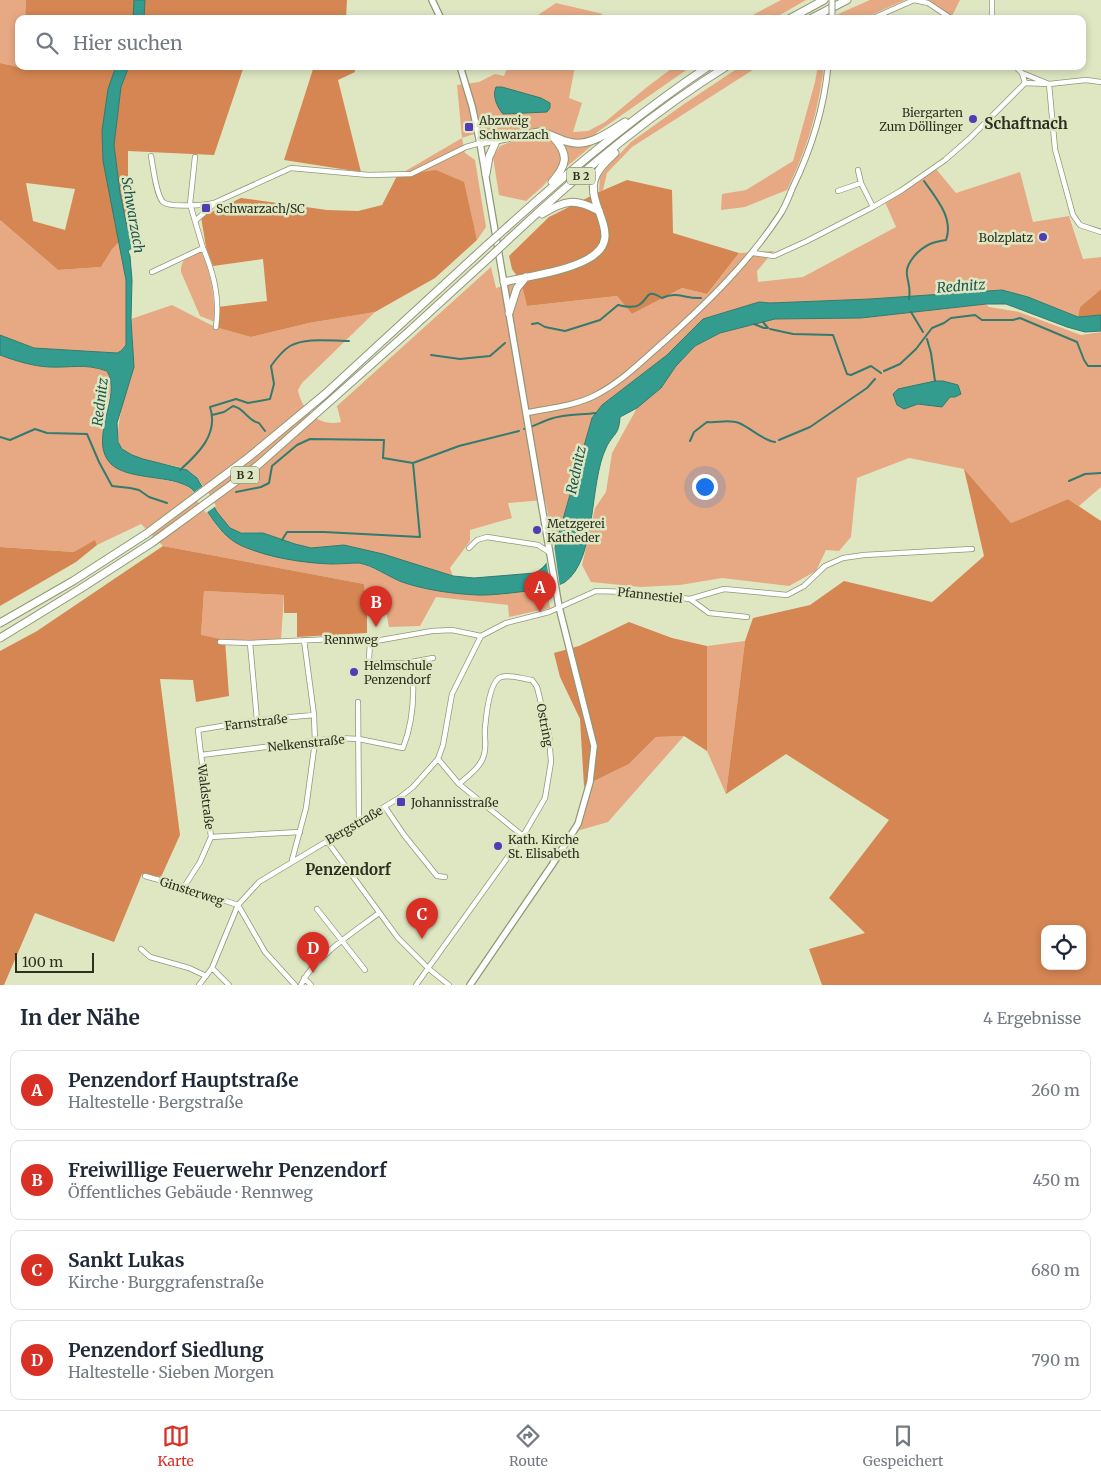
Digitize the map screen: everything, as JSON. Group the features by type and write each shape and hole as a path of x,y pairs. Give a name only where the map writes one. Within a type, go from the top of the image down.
{"highway":[{"path":"796,15 824,0"},
{"path":"818,15 847,0"},
{"name":"B 2","path":"0,623 73,581 146,534 249,457 325,394 539,198 653,105 704,70"},
{"name":"B 2","path":"0,638 153,542 257,466 524,225 639,128 721,70"},
{"path":"480,143 538,132 579,144 588,142 653,105"},
{"path":"504,282 570,266 586,260 595,254 604,241 606,234 603,219 594,196 594,180 602,165 639,128"},
{"path":"539,198 564,165 565,156 561,146 549,134"},
{"path":"486,174 489,157 497,139"},
{"path":"524,225 550,209 568,201 586,204 599,211"},
{"path":"509,313 516,288 526,277"}],"main road":[{"path":"432,0 439,15"},
{"path":"461,70 472,106 486,174 555,589 594,746 590,782 578,824 470,985"}],"street":[{"path":"832,0 832,15"},
{"path":"880,15 914,0 928,3 946,15"},
{"path":"992,0 992,15"},
{"path":"526,413 578,402 594,396 619,381 676,330 736,272 781,212 801,170 816,130 826,88 828,70"},
{"path":"1019,70 1049,84"},
{"path":"1022,73 1025,83"},
{"path":"752,253 774,256 873,207 902,190 944,160 969,139 1025,83 1049,84 1086,80 1101,82"},
{"path":"1049,84 1056,148 1072,214 1080,225 1101,232"},
{"path":"195,222 214,203 291,168 369,175 411,174 466,147 480,143"},
{"path":"151,156 159,194 163,202 170,204 214,203"},
{"path":"195,157 190,204 203,248 212,267 218,311 216,327"},
{"path":"858,170 861,182 873,207"},
{"path":"838,192 861,182"},
{"path":"152,272 203,248"},
{"path":"469,548 477,540 487,537 538,545 550,555"},
{"name":"Pfannestiel","path":"559,608 596,591 630,592 690,599 724,589 786,595 804,586 825,566 843,558 864,555 972,549"},
{"path":"690,599 709,613 747,617"},
{"path":"481,636 506,622 559,608"},
{"name":"Rennweg","path":"220,642 250,643 333,639 370,642 432,631 452,630 481,636"},
{"name":"Bergstraße","path":"199,985 212,968 238,906 259,882 399,798 413,787 438,759 443,745 452,694 481,636"},
{"path":"292,861 306,808 315,742 314,715 304,640"},
{"path":"370,642 369,659 372,663 406,663 433,658"},
{"path":"250,643 257,720"},
{"name":"Ostring","path":"459,784 478,767 484,755 487,711 494,683 503,676 532,680 537,687 546,722 552,762 545,798 523,836"},
{"name":"Nelkenstraße","path":"201,755 337,738 359,739 403,748 410,731 413,716 413,681"},
{"path":"358,702 359,822"},
{"name":"Farnstraße","path":"198,730 257,720 314,715"},
{"name":"Waldstraße","path":"184,886 200,862 211,837 198,730"},
{"path":"416,985 523,836 459,784 438,759"},
{"path":"384,807 437,876 445,877"},
{"path":"211,837 300,832"},
{"path":"328,841 398,938 448,985"},
{"name":"Ginsterweg","path":"146,876 184,886 238,906"},
{"path":"238,906 265,952 295,985"},
{"path":"317,909 365,970"},
{"path":"300,985 320,960 379,913"},
{"path":"141,950 150,957 188,968 206,976"},
{"path":"212,968 228,985"},
{"path":"304,978 311,985"}],"shaded area":[{"path":"0,0 26,0 25,15 15,15 15,66 0,63"},
{"path":"26,0 347,0 346,15 25,15"},
{"path":"781,0 806,0 780,15 753,15"},
{"path":"870,0 905,0 871,15 836,15"},
{"path":"927,0 960,0 952,15"},
{"path":"556,3 603,14 601,15 538,15"},
{"path":"0,63 15,66 15,70 243,70 214,155 128,151 128,196 142,241 138,243 129,232 112,249 101,267 58,270 0,220","holes":["26,183 75,189 65,230 33,221"]},
{"path":"313,70 355,70 355,72 338,80 361,172 284,160"},
{"path":"506,70 574,70 569,98 582,103 573,132 588,131 605,122 670,70 686,70 596,133 595,143 565,168 558,168 543,186 526,201 499,195 493,157 500,146 516,140 486,130 462,138 457,85 479,82 495,74 504,76"},
{"path":"735,70 753,70 632,147 607,173 603,190 599,192 600,175 631,142"},
{"path":"817,70 823,70 815,115 806,145 787,190 745,207 721,210 722,194 746,190 793,161"},
{"path":"462,138 465,153 475,160 486,227 477,240 463,182 397,176"},
{"path":"936,169 956,193 1020,172 1033,222 1069,216 1083,259 1101,257 1101,289 1080,307 1078,317 1028,297 1002,290 870,299 759,302 703,319 667,355 602,405 592,418 555,547 545,500 508,503 512,518 470,530 470,541 450,568 453,576 347,546 307,548 266,534 238,532 229,528 223,521 200,481 194,475 179,467 130,455 123,450 119,443 120,415 133,352 131,319 172,305 215,327 251,337 309,323 375,312 302,383 298,390 303,405 313,416 326,422 341,422 337,406 491,267 496,288 521,281 527,306 617,296 632,314 682,288 707,294 739,253 774,251 757,271 758,282 803,277 896,227 885,202"},
{"path":"436,170 464,182 477,240 435,278 375,312 309,323 251,337 215,327 218,307 267,301 263,259 213,266 206,247 201,217 241,198 327,210 358,211 382,205 397,176"},
{"path":"627,180 672,190 673,233 739,253 707,294 682,288 632,314 617,296 527,306 521,282 512,269 509,256 549,217"},
{"path":"0,220 58,270 101,267 112,248 119,242 126,280 126,344 121,351 117,353 34,348 0,335"},
{"path":"201,252 212,286 215,322 200,316 181,272 184,260"},
{"path":"1101,289 1101,315 1078,317 1080,307"},
{"path":"986,304 989,307 1019,312 1081,335 1101,332 1101,487 1079,506 1068,499 1011,523 964,469 909,458 857,478 851,537 839,551 826,550 816,571 789,586 722,578 680,585 641,587 591,582 582,565 595,508 606,492 612,453 637,408 661,388 676,366 695,346 720,333 775,319 861,318"},
{"path":"0,355 36,366 85,366 107,371 110,377 111,389 105,421 121,470 183,484 192,490 219,529 242,546 282,558 334,564 361,563 403,582 435,589 479,595 547,589 550,608 509,617 508,605 436,597 420,626 389,627 386,611 367,609 364,584 163,546 141,524 97,545 95,541 75,552 0,547"},
{"path":"964,469 1011,523 1068,499 1101,521 1101,985 822,985 809,949 865,933 829,898 889,820 786,754 726,794 745,641 753,618 810,605 844,581 932,602 984,556"},
{"path":"95,540 97,545 76,562 0,606 0,547 74,552"},
{"path":"163,546 364,584 367,633 297,637 297,613 284,613 284,595 204,591 201,635 225,640 229,696 196,702 193,680 160,679 180,835 161,877 142,874 114,942 35,913 4,985 0,985 0,651 37,631"},
{"path":"204,591 284,595 281,640 225,640 201,636"},
{"path":"629,622 672,638 707,646 707,751 684,736 656,737 629,764 584,786 580,719 560,677 554,653 579,646"},
{"path":"745,641 726,794 707,751 707,646"},
{"path":"684,736 608,822 577,831 587,802 584,786 629,764 656,737"}],"water":[{"path":"134,0 145,0 144,15 133,15"},
{"path":"115,70 127,70 121,87 114,145 120,193 128,231 138,243 128,251 132,280 131,319 134,367 117,423 118,442 122,449 132,455 187,470 197,478 217,512 230,528 241,533 263,533 311,548 344,545 383,554 453,576 474,578 535,573 545,565 553,551 592,418 602,405 667,355 703,319 759,302 870,299 1002,290 1028,297 1078,317 1101,315 1101,331 1085,332 1006,304 986,304 861,318 775,319 720,333 695,346 676,366 661,388 637,408 620,417 617,431 606,448 601,463 588,539 583,556 575,571 565,582 559,585 523,592 478,595 459,594 411,585 359,563 332,564 310,562 264,554 242,546 223,533 192,489 184,484 129,473 111,464 105,454 102,443 111,392 111,381 107,371 85,366 36,366 0,355 0,335 34,348 117,353 126,345 126,280 103,161 102,131 108,89"},
{"path":"496,87 541,98 550,103 550,108 547,112 503,114 496,101"},
{"path":"935,381 958,385 961,394 950,397 942,407 918,404 904,409 897,405 893,394 898,389"}],"pier":[{"path":"204,485 216,506 206,513 192,494"},
{"path":"554,545 560,587 551,590 546,560"}],"waterway":[{"path":"909,299 910,289 907,270 910,261 926,246 946,240 948,232 946,216 924,181"},
{"path":"532,324 538,323 545,327 565,331 600,320 618,305 637,306 650,294 662,298 672,295 701,298"},
{"path":"911,312 923,332"},
{"path":"884,371 900,364 916,349 932,328 951,318 975,315 982,320 1013,320 1020,318 1077,342 1088,366 1101,366"},
{"path":"763,322 768,328"},
{"path":"754,324 768,328"},
{"path":"770,329 793,334 833,335 847,374 851,375 871,366 881,373"},
{"path":"927,339 935,381"},
{"path":"180,470 200,450 209,435 212,426 210,407 236,399 248,403 270,399 274,384 271,366 287,348 296,343 311,340 349,341"},
{"path":"431,355 460,359 490,356 505,343"},
{"path":"779,440 810,427 867,388 875,379"},
{"path":"212,415 224,412 233,406 259,423 265,431"},
{"path":"524,429 556,417 596,413"},
{"path":"690,441 694,432 707,422 727,421 739,423 766,439 775,442"},
{"path":"0,437 10,440 35,429 47,433 87,434 112,486 139,490 149,497 167,503"},
{"path":"236,492 261,487 269,483 272,466 297,445 310,439 384,440 383,458 413,463 459,446 519,431"},
{"path":"282,540 287,532 420,537 413,463"},
{"path":"1069,481 1085,474 1101,473"}],"place":[{"name":"Biergarten Zum Döllinger","path":"973,119"},
{"name":"Abzweig Schwarzach","path":"469,127"},
{"name":"Schwarzach/SC","path":"206,208"},
{"name":"Bolzplatz","path":"1043,237"},
{"name":"Metzgerei Katheder","path":"537,530"},
{"name":"Penzendorf Hauptstraße","path":"540,612"},
{"name":"Freiwillige Feuerwehr Penzendorf","path":"376,627"},
{"name":"Helmschule Penzendorf","path":"354,672"},
{"name":"Johannisstraße","path":"401,802"},
{"name":"Kath. Kirche St. Elisabeth","path":"498,846"},
{"name":"Sankt Lukas","path":"422,939"},
{"name":"Penzendorf Siedlung","path":"313,973"}],"district":[{"name":"Schaftnach","path":"1026,123"},
{"name":"Penzendorf","path":"348,869"}],"water label":[{"name":"Schwarzach","path":"133,215"},
{"name":"Rednitz","path":"961,286"},
{"name":"Rednitz","path":"100,402"},
{"name":"Rednitz","path":"576,470"}]}
